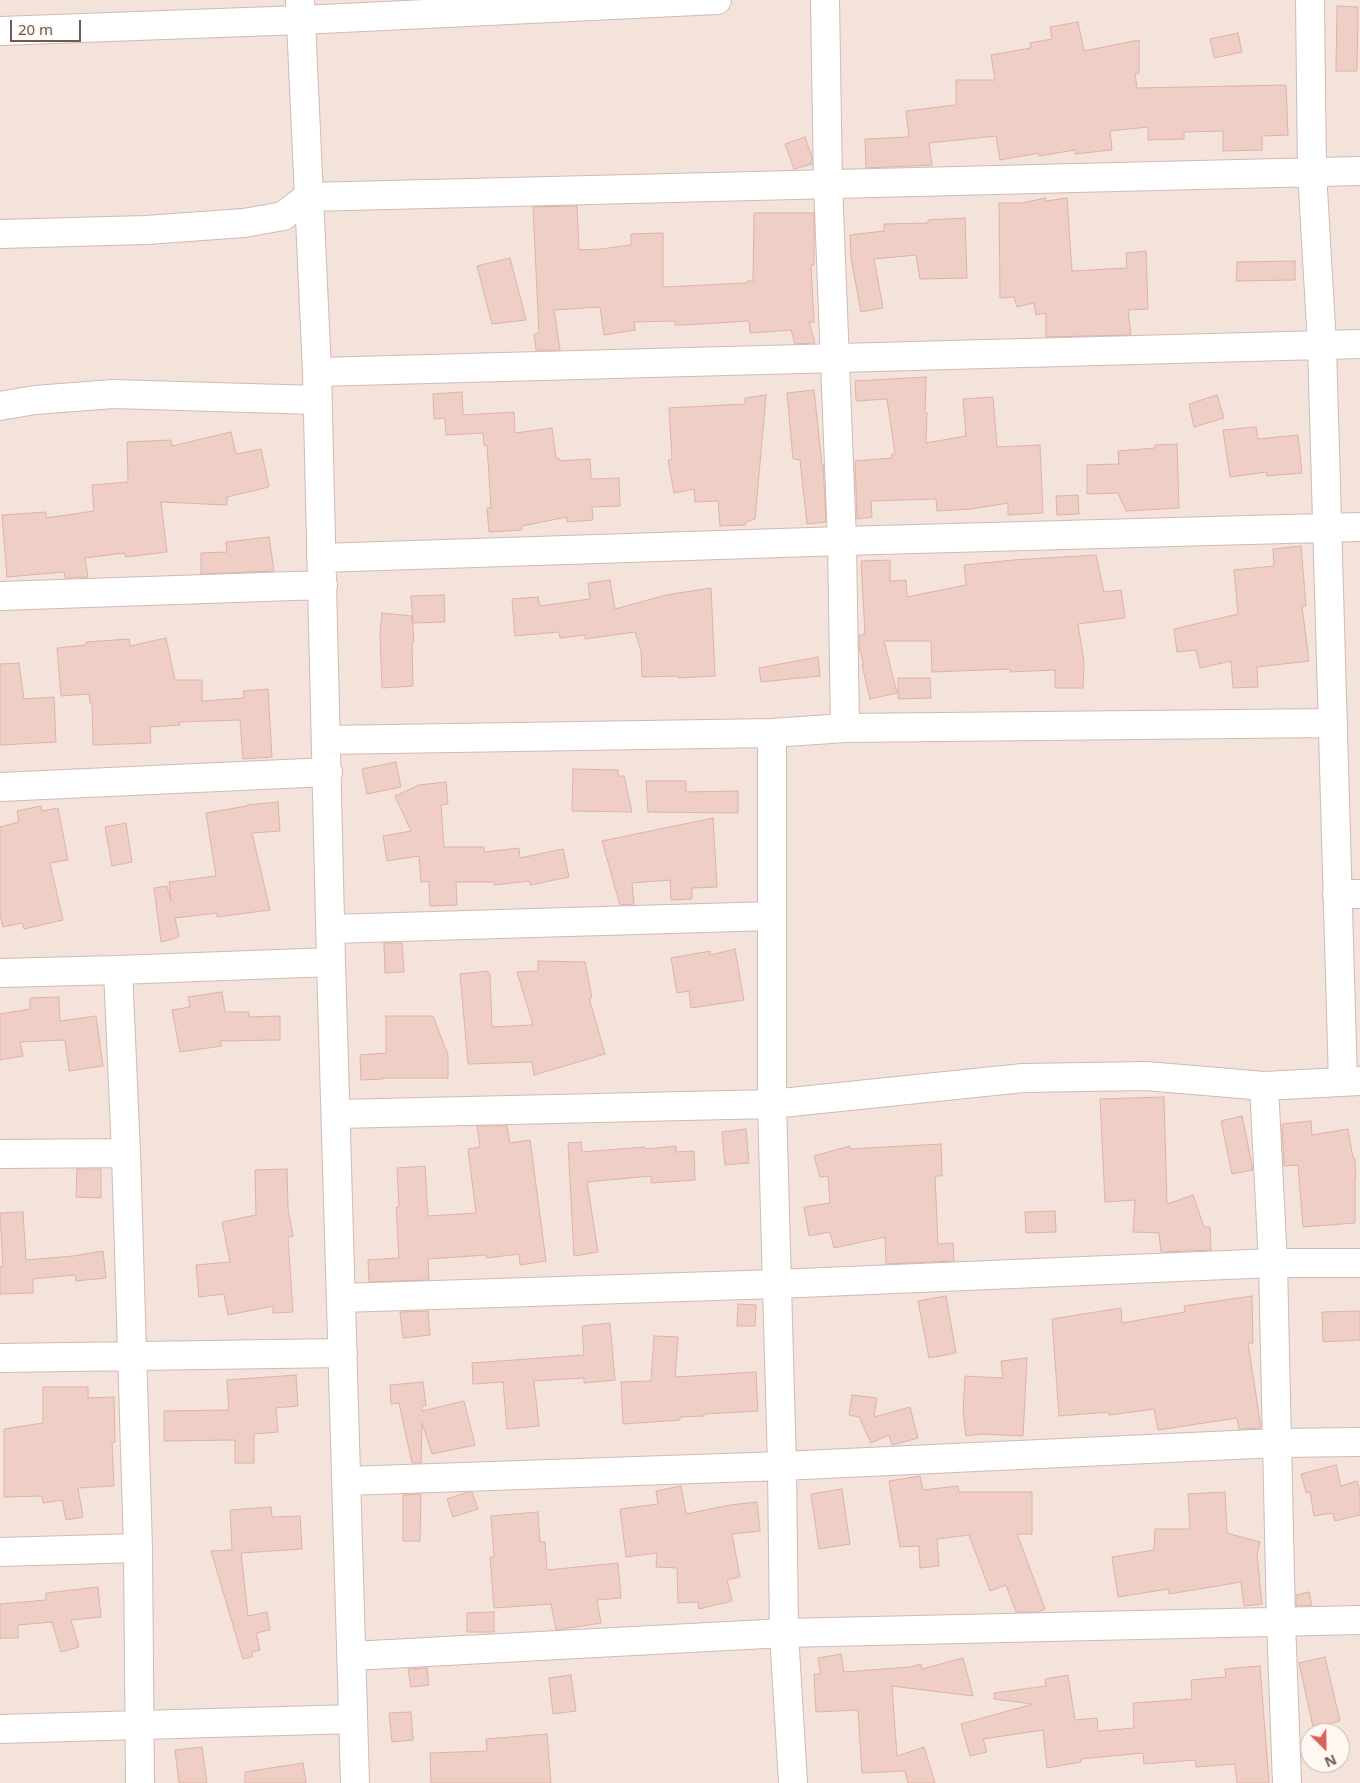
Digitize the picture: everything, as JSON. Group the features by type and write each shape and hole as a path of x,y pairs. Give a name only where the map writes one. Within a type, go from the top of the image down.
{"street":[{"path":"0,31 301,10 717,0"},
{"path":"825,0 828,184 842,541 845,728"},
{"path":"337,1114 772,1104 1023,1078 1146,1076 1264,1086 1351,1081 1349,894 1333,723 1322,345 1312,172 1310,0"},
{"path":"301,10 317,372 332,929 331,962 337,1114 355,1783"},
{"path":"0,234 146,230 244,223 283,216 308,197 1360,170"},
{"path":"317,372 1360,344"},
{"path":"0,406 35,400 113,394 317,400"},
{"path":"0,596 322,572 842,541 1360,527"},
{"path":"326,740 772,733 845,728 1333,723"},
{"path":"772,733 772,1104 782,1466 784,1634 793,1783"},
{"path":"0,787 328,772"},
{"path":"332,929 772,916"},
{"path":"0,973 331,962"},
{"path":"118,970 126,1153 138,1548 140,1783"},
{"path":"1264,1086 1273,1263 1281,1621 1287,1783"},
{"path":"0,1154 126,1153"},
{"path":"342,1298 777,1284 1273,1263 1360,1263"},
{"path":"0,1358 343,1353"},
{"path":"347,1481 782,1466 1277,1443 1360,1442"},
{"path":"0,1552 138,1548"},
{"path":"352,1656 784,1634 1360,1620"},
{"path":"0,1729 354,1719"}],"shaded area":[{"path":"0,0 1360,0 1360,1783 0,1783"}],"building":[{"path":"1337,6 1358,7 1357,71 1336,71"},
{"path":"1078,22 1084,51 1139,40 1139,73 1135,74 1137,88 1286,85 1288,135 1262,136 1262,150 1223,151 1223,131 1184,132 1184,139 1148,140 1148,127 1110,131 1112,150 1075,154 1075,150 1039,156 1039,153 1000,160 996,136 929,143 932,165 866,168 865,139 909,137 906,111 956,105 956,80 995,80 991,55 1031,48 1030,43 1052,39 1050,27"},
{"path":"1238,33 1242,52 1214,58 1210,39"},
{"path":"805,137 812,157 812,164 794,169 785,144"},
{"path":"1045,198 1046,201 1067,198 1072,271 1127,268 1126,253 1146,251 1148,309 1128,310 1131,335 1046,337 1046,313 1036,315 1034,303 1017,307 1014,297 1000,298 999,203 1022,203"},
{"path":"577,206 579,250 631,245 631,234 663,233 663,287 747,283 747,281 753,281 754,213 814,213 814,265 811,265 814,322 809,322 815,343 795,344 791,330 750,333 749,321 683,325 675,325 675,321 634,322 635,330 604,335 600,307 554,310 560,350 536,350 534,334 539,333 533,207"},
{"path":"965,218 967,278 920,279 916,255 874,259 883,308 861,312 851,258 850,235 884,231 884,224 928,223 928,220"},
{"path":"510,258 526,320 492,324 477,266"},
{"path":"1295,261 1295,280 1236,281 1237,262"},
{"path":"926,377 926,443 966,436 963,399 993,397 997,447 1040,445 1043,513 1008,515 1008,503 972,509 937,511 936,499 871,501 872,517 857,519 855,461 892,458 892,454 895,454 887,399 856,401 855,381"},
{"path":"814,390 823,464 826,522 807,524 800,460 793,459 787,393"},
{"path":"462,392 463,415 514,412 515,433 552,428 556,458 559,458 559,461 590,459 591,479 619,478 620,506 592,507 593,520 567,522 567,517 522,526 522,530 489,532 487,508 491,508 487,445 484,445 483,433 446,435 445,418 434,419 433,394"},
{"path":"766,395 755,519 746,522 746,525 720,526 718,501 695,502 694,489 674,493 668,460 672,459 669,408 745,404 745,398"},
{"path":"1217,395 1224,418 1194,427 1189,404"},
{"path":"1256,427 1258,439 1298,435 1302,473 1267,476 1267,472 1230,477 1223,430"},
{"path":"231,432 236,454 261,449 269,487 227,497 227,505 161,502 167,552 126,557 124,553 85,558 88,577 65,578 64,572 7,577 2,515 46,512 46,518 94,511 92,485 128,482 127,442 171,440 172,446"},
{"path":"1177,444 1179,508 1126,511 1118,493 1087,494 1087,465 1119,464 1118,451 1155,448 1155,445"},
{"path":"1078,495 1079,514 1057,515 1056,496"},
{"path":"269,537 274,571 201,574 201,553 227,552 226,542"},
{"path":"1301,546 1306,606 1302,606 1309,661 1257,667 1258,687 1233,688 1231,661 1200,668 1196,650 1177,652 1174,629 1238,614 1234,570 1274,566 1273,549"},
{"path":"1096,555 1104,592 1121,590 1125,618 1078,624 1084,662 1083,688 1055,688 1055,670 1010,672 1010,669 932,672 931,641 884,641 897,693 870,699 859,648 859,636 865,634 861,561 890,560 890,581 906,580 907,597 966,585 964,565"},
{"path":"610,580 615,609 666,595 711,588 715,676 642,677 641,651 635,632 585,639 585,635 560,638 559,632 515,636 512,599 538,597 540,606 590,599 588,583"},
{"path":"444,595 445,622 413,623 411,596"},
{"path":"382,613 412,616 414,642 412,642 413,686 382,688 380,634"},
{"path":"166,638 175,680 202,680 202,701 244,698 243,691 268,689 272,757 243,759 240,720 179,722 180,725 150,727 151,743 93,745 92,703 90,703 89,694 61,696 57,648 86,645 86,642 129,639 130,646"},
{"path":"818,657 820,676 761,682 759,668"},
{"path":"19,663 24,699 54,697 56,742 0,745 0,664"},
{"path":"898,678 930,678 931,698 898,699"},
{"path":"396,762 401,787 367,794 362,769"},
{"path":"573,769 618,770 618,776 624,776 632,812 572,811"},
{"path":"646,781 686,781 686,792 738,791 738,813 648,812"},
{"path":"446,782 448,804 441,805 444,847 484,847 484,852 519,848 520,858 563,849 569,877 530,885 529,881 494,885 494,882 456,882 457,905 430,906 429,881 421,882 419,856 387,861 383,836 411,831 395,796 419,785"},
{"path":"278,802 280,831 252,833 270,910 217,917 217,913 175,918 179,937 161,942 154,888 167,886 171,901 169,882 216,876 206,813 247,805"},
{"path":"41,806 42,811 58,808 68,860 50,863 63,920 24,929 22,923 3,927 0,915 0,827 19,822 17,811"},
{"path":"713,818 717,887 692,888 692,899 671,900 670,880 632,883 634,904 620,905 602,841"},
{"path":"126,823 132,862 112,866 105,827"},
{"path":"384,943 402,943 404,972 385,973"},
{"path":"735,949 744,1000 691,1008 689,991 677,993 671,958 710,951 710,955"},
{"path":"538,961 585,962 592,998 589,998 605,1054 534,1075 532,1062 468,1064 460,974 488,971 488,974 490,974 492,1027 533,1025 517,972 538,971"},
{"path":"222,992 225,1012 249,1012 249,1017 280,1016 280,1040 220,1041 222,1046 180,1052 172,1010 190,1007 188,997"},
{"path":"59,997 60,1021 96,1016 103,1066 69,1071 65,1040 20,1042 23,1056 0,1060 0,1014 30,1009 30,998"},
{"path":"386,1016 433,1016 448,1055 448,1078 361,1080 360,1055 386,1053"},
{"path":"1164,1097 1167,1204 1193,1195 1204,1227 1210,1227 1211,1250 1161,1252 1159,1233 1133,1232 1135,1200 1105,1202 1100,1099"},
{"path":"1242,1116 1253,1170 1232,1174 1221,1121"},
{"path":"1311,1121 1312,1135 1348,1129 1353,1158 1355,1158 1355,1223 1303,1227 1298,1165 1284,1166 1282,1124"},
{"path":"477,1126 507,1126 510,1143 530,1140 546,1261 520,1265 519,1254 487,1258 486,1255 428,1259 429,1280 369,1282 368,1260 399,1258 396,1207 399,1207 397,1168 425,1166 428,1216 476,1213 468,1149 480,1147"},
{"path":"746,1129 749,1163 725,1165 722,1132"},
{"path":"581,1142 582,1152 676,1146 676,1152 694,1151 695,1180 651,1183 651,1176 587,1182 598,1252 574,1256 568,1143"},
{"path":"941,1144 942,1176 935,1176 938,1244 953,1243 954,1261 886,1264 885,1237 834,1248 830,1232 809,1236 804,1207 830,1203 828,1176 820,1177 814,1156 850,1146 850,1149"},
{"path":"77,1169 101,1169 101,1198 76,1197"},
{"path":"287,1169 288,1209 293,1236 288,1237 293,1312 273,1313 273,1306 228,1315 224,1294 199,1297 196,1265 230,1262 222,1222 256,1215 255,1170"},
{"path":"1055,1211 1056,1232 1026,1233 1025,1212"},
{"path":"23,1212 26,1260 103,1251 106,1278 76,1281 75,1275 33,1279 33,1293 0,1294 0,1267 3,1267 0,1213"},
{"path":"946,1296 956,1353 929,1358 918,1301"},
{"path":"1252,1296 1253,1343 1248,1343 1261,1428 1239,1429 1237,1418 1158,1430 1154,1409 1109,1415 1108,1412 1059,1416 1052,1319 1121,1308 1122,1323 1185,1312 1184,1306"},
{"path":"738,1304 756,1305 755,1326 737,1326"},
{"path":"428,1311 430,1335 403,1338 400,1312"},
{"path":"1360,1311 1360,1340 1323,1342 1322,1312"},
{"path":"610,1323 615,1380 584,1383 584,1378 534,1381 539,1426 507,1429 503,1382 473,1384 472,1363 584,1355 582,1326"},
{"path":"654,1336 678,1337 675,1377 756,1372 758,1411 704,1414 704,1416 680,1417 680,1420 623,1424 621,1382 651,1381"},
{"path":"1027,1358 1023,1436 982,1434 966,1436 963,1412 965,1376 1003,1378 1001,1361"},
{"path":"296,1375 298,1406 276,1408 278,1432 254,1434 254,1463 235,1463 235,1440 164,1441 164,1411 229,1410 227,1380"},
{"path":"423,1382 426,1405 422,1406 422,1411 464,1401 475,1445 432,1454 422,1423 421,1463 412,1463 399,1403 391,1404 390,1385"},
{"path":"43,1387 88,1387 88,1398 114,1397 115,1442 112,1443 114,1486 78,1488 83,1517 66,1520 62,1500 43,1503 42,1496 4,1497 4,1429 43,1423"},
{"path":"852,1395 877,1398 874,1417 910,1407 918,1438 892,1445 889,1435 871,1443 859,1417 849,1415"},
{"path":"1336,1465 1341,1486 1357,1481 1360,1491 1360,1515 1335,1521 1333,1513 1314,1516 1310,1492 1306,1493 1301,1474"},
{"path":"920,1476 923,1490 958,1486 959,1492 1032,1492 1032,1534 1017,1534 1045,1609 1038,1612 1016,1612 1006,1585 990,1591 969,1535 937,1539 939,1566 920,1568 919,1546 900,1547 889,1481"},
{"path":"681,1486 686,1514 730,1505 757,1502 760,1531 732,1534 740,1577 727,1580 732,1601 699,1609 698,1602 678,1603 677,1568 656,1567 657,1553 626,1557 620,1509 658,1504 656,1491"},
{"path":"842,1489 850,1544 819,1549 811,1494"},
{"path":"472,1492 478,1509 453,1517 447,1499"},
{"path":"1225,1492 1227,1533 1260,1542 1257,1554 1262,1604 1244,1606 1241,1582 1169,1594 1168,1589 1118,1597 1112,1557 1154,1550 1155,1529 1190,1529 1188,1494"},
{"path":"421,1494 420,1541 403,1541 403,1495"},
{"path":"271,1507 272,1517 300,1516 302,1549 241,1553 248,1616 267,1612 270,1630 256,1633 260,1650 252,1652 252,1657 243,1659 211,1551 232,1550 230,1510"},
{"path":"538,1512 540,1542 545,1542 547,1570 618,1563 621,1598 597,1600 601,1623 556,1630 551,1604 494,1608 490,1557 494,1557 491,1516"},
{"path":"98,1587 101,1617 71,1620 79,1647 61,1652 52,1622 18,1625 18,1638 0,1638 0,1604 46,1600 46,1593"},
{"path":"1309,1592 1312,1605 1296,1606 1296,1595"},
{"path":"494,1612 494,1632 467,1632 467,1613"},
{"path":"841,1654 844,1672 910,1667 921,1664 922,1669 963,1658 973,1696 892,1686 897,1756 924,1747 935,1783 908,1783 905,1771 862,1773 858,1710 816,1712 814,1674 821,1674 818,1658"},
{"path":"1325,1657 1340,1721 1312,1723 1299,1663"},
{"path":"1260,1666 1269,1783 1237,1783 1235,1764 1196,1767 1195,1760 1144,1764 1143,1753 1081,1759 1081,1762 1047,1768 1043,1730 983,1739 987,1752 970,1756 961,1724 1033,1704 994,1699 994,1693 1046,1686 1045,1679 1068,1675 1075,1720 1097,1718 1098,1731 1134,1728 1133,1703 1192,1699 1191,1680 1226,1677 1225,1669"},
{"path":"427,1668 429,1685 411,1687 408,1669"},
{"path":"571,1675 576,1711 553,1714 549,1678"},
{"path":"411,1712 413,1740 392,1742 389,1713"},
{"path":"547,1734 551,1783 431,1783 430,1753 487,1751 486,1739"},
{"path":"202,1747 207,1783 179,1783 175,1750"},
{"path":"303,1763 306,1783 245,1783 245,1772"}]}
